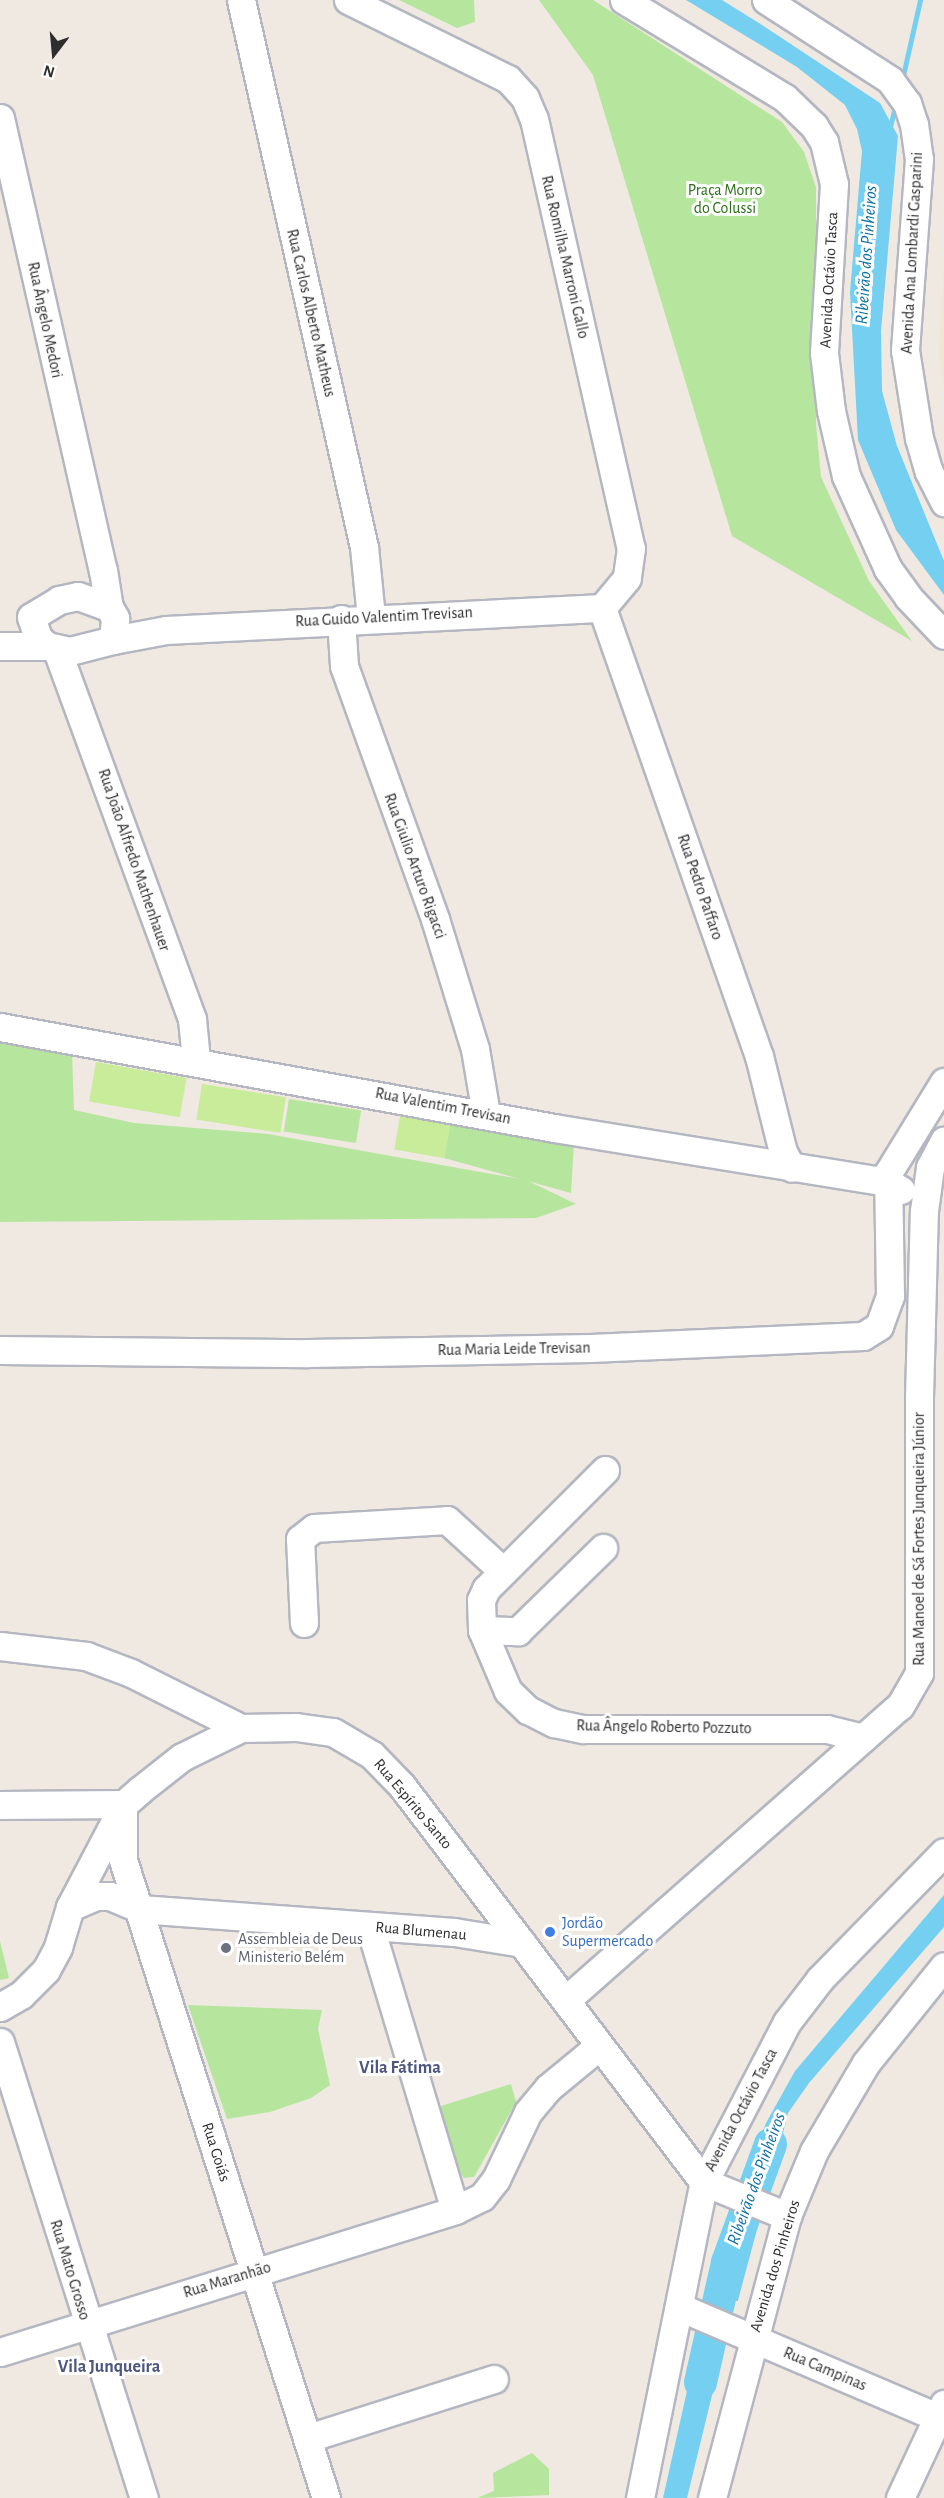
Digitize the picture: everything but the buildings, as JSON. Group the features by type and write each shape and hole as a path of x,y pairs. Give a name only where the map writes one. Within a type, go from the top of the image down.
{"street":[{"name":"Rua Romilha Marroni Gallo","path":"348,0 508,79 525,98 534,119 631,548 627,578 602,608"},
{"name":"Avenida Octávio Tasca","path":"624,0 785,98 814,126 824,142 834,184 824,353 831,411 846,476 888,569 944,635"},
{"name":"Avenida Ana Lombardi Gasparini","path":"766,0 890,80 907,103 914,124 918,159 905,350 919,438 929,472 944,502"},
{"name":"Rua Carlos Alberto Matheus","path":"246,3 364,548 371,617"},
{"name":"Rua Ângelo Medori","path":"0,118 90,523 104,570 112,622"},
{"name":"Rua Ângelo Medori","path":"78,596 92,571 90,523"},
{"name":"Rua Guido Valentim Trevisan","path":"78,596 112,622 166,630 371,617 602,608"},
{"path":"0,637 47,605 78,596"},
{"name":"Rua Pedro Paffaro","path":"602,608 759,1056 783,1152 792,1168"},
{"name":"Rua João Alfredo Mathenhauer","path":"31,617 38,638 52,648 84,716 184,1004 192,1019 185,1058"},
{"name":"Rua Giulio Arturo Rigacci","path":"341,619 344,666 435,919 475,1049 486,1114"},
{"path":"0,646 87,650 112,622"},
{"name":"Rua João Alfredo Mathenhauer","path":"84,716 79,685 87,650"},
{"name":"Rua Valentim Trevisan","path":"0,1026 792,1168 887,1182 906,1193 926,1195"},
{"path":"887,1182 900,1150 944,1082"},
{"name":"Rua Manoel de Sá Fortes Junqueira Júnior","path":"566,2000 900,1706 919,1673 919,1398 926,1195 930,1167 944,1141"},
{"name":"Rua Maria Leide Trevisan","path":"0,1350 320,1353 601,1348 863,1336 879,1326 890,1296 887,1182"},
{"name":"Rua Ângelo Roberto Pozzuto","path":"605,1470 503,1571 486,1589 481,1600 482,1630 508,1691 528,1710 554,1723 583,1729 808,1728 844,1732 863,1738"},
{"path":"304,1623 300,1539 314,1528 447,1520 503,1571"},
{"path":"508,1691 518,1631 603,1548"},
{"path":"482,1630 518,1631"},
{"path":"0,1646 86,1656 131,1673 241,1728"},
{"name":"Rua Espírito Santo","path":"0,2007 21,1995 46,1970 58,1947 70,1907 124,1804 182,1757 241,1728 296,1727 333,1732 372,1755 402,1786 599,2046 714,2188"},
{"path":"808,1728 838,1760"},
{"path":"0,1805 124,1804"},
{"name":"Rua Goiás","path":"124,1804 123,1860 326,2498"},
{"name":"Avenida Octávio Tasca","path":"640,2498 679,2307 714,2188 787,2022 820,1979 944,1852"},
{"name":"Rua Blumenau","path":"70,1907 96,1896 110,1896 140,1909 454,1932 522,1943"},
{"path":"454,1932 495,1906"},
{"path":"370,1927 455,2210"},
{"name":"Avenida dos Pinheiros","path":"712,2498 778,2213 838,2106 866,2063 944,1966"},
{"name":"Rua Mato Grosso","path":"0,2042 86,2324 144,2498"},
{"name":"Rua Maranhão","path":"0,2352 455,2210 482,2197 496,2179 528,2112 548,2088 599,2046"},
{"path":"714,2188 778,2213"},
{"name":"Rua Campinas","path":"679,2307 942,2413"},
{"path":"308,2438 494,2379"},
{"path":"900,2498 942,2413"}],"shaded area":[{"path":"944,264 944,384 939,352"}],"green space":[{"path":"399,0 474,0 475,22 457,28"},
{"name":"Praça Morro do Colussi","path":"539,0 593,0 782,122 804,152 816,187 816,424 821,477 869,581 912,641 732,536 593,75"},
{"path":"0,1033 72,1052 74,1110 134,1123 268,1134 526,1180 576,1204 536,1218 0,1222"},
{"path":"96,1062 187,1078 180,1117 89,1101"},
{"path":"202,1084 286,1097 280,1133 196,1120"},
{"path":"289,1099 361,1110 356,1143 284,1132"},
{"path":"401,1111 451,1120 444,1158 394,1149"},
{"path":"451,1120 574,1144 571,1193 444,1158"},
{"path":"0,1941 9,1978 0,1980"},
{"path":"188,2005 322,2010 318,2029 330,2085 311,2098 270,2112 227,2119"},
{"path":"511,2084 516,2102 474,2177 464,2178 456,2168 438,2107"},
{"path":"532,2453 549,2469 549,2495 477,2498 494,2491 493,2473"}],"water":[{"path":"686,0 722,0 762,25 880,103 898,136 881,331 882,391 897,446 944,561 944,595 896,530 858,440 850,292 862,151 857,129 845,105 797,67"},
{"path":"944,1895 944,1927 809,2083 788,2113 769,2189 744,2184 766,2123 795,2071"},
{"path":"734,2207 761,2214 738,2301 711,2294"},
{"path":"700,2333 724,2346 687,2498 663,2498"}],"waterway":[{"path":"902,80 920,0"},
{"path":"889,130 896,104"},
{"name":"Ribeirão dos Pinheiros","path":"700,2382 727,2262 770,2144"}],"place":[{"name":"Jordão Supermercado","path":"550,1932"},
{"name":"Assembleia de Deus Ministerio Belém","path":"226,1948"}],"district":[{"name":"Vila Fátima","path":"400,2068"},
{"name":"Vila Junqueira","path":"109,2367"}]}
